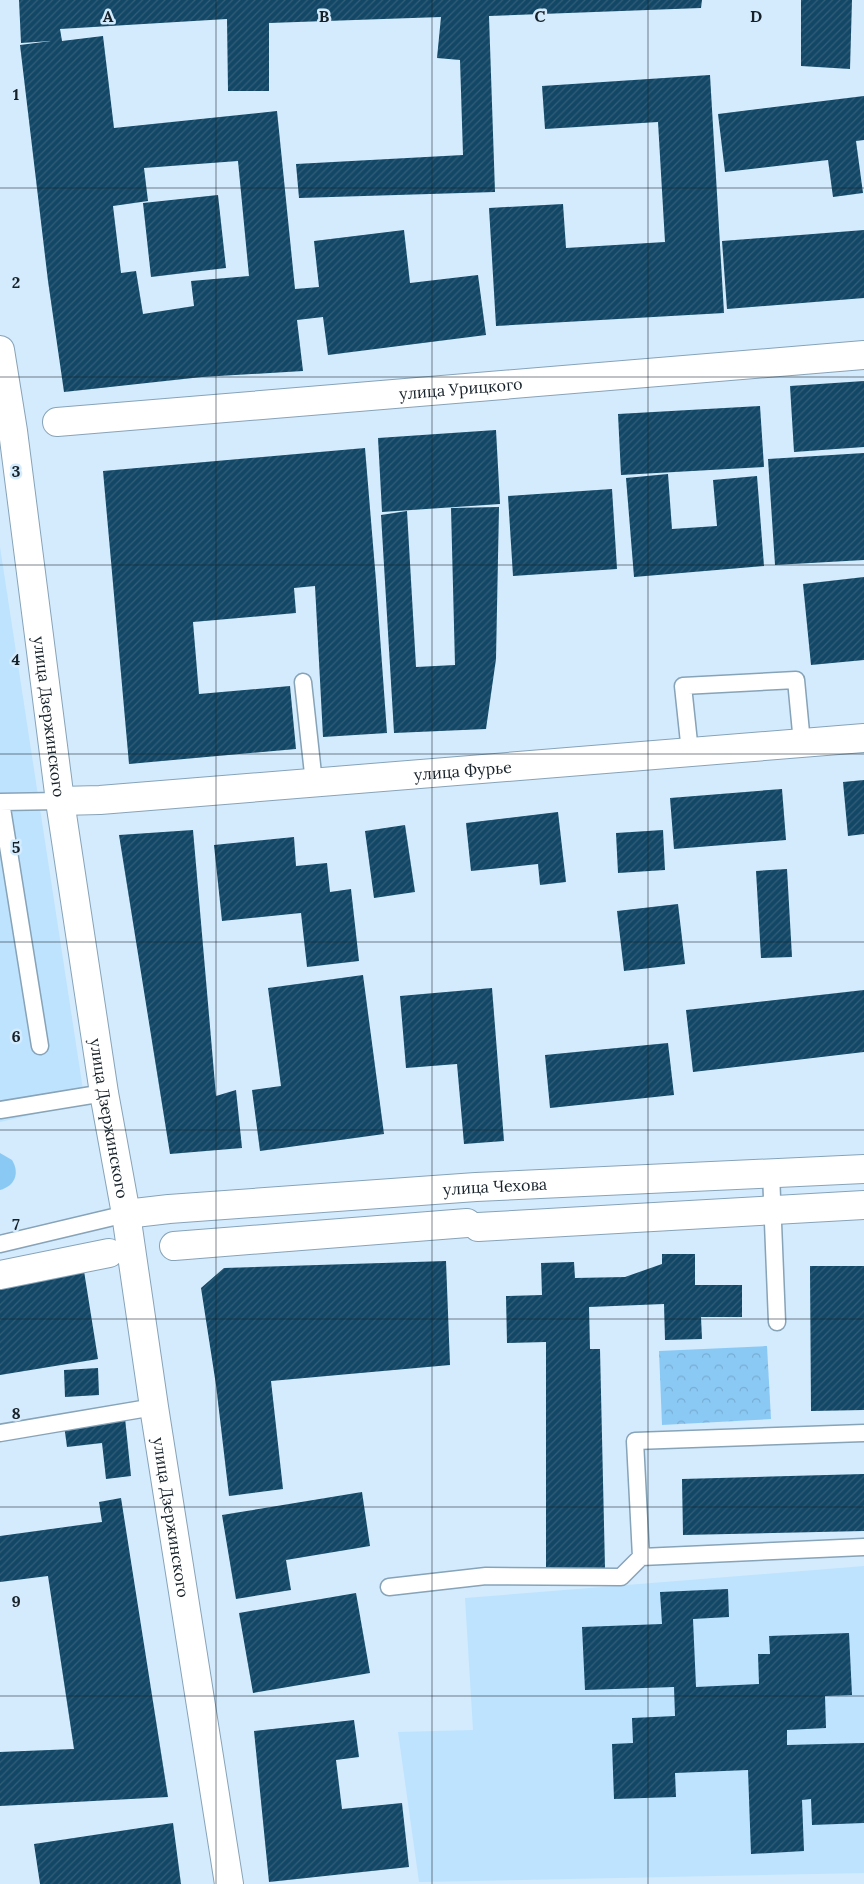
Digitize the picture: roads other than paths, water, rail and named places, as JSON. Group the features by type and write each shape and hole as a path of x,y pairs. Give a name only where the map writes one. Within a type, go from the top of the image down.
{"street":[{"name":"улица Дзержинского","path":"0,350 13,431 60,801 104,1093 126,1214 154,1407 229,1884"},
{"name":"улица Урицкого","path":"57,422 864,355"},
{"name":"улица Фурье","path":"60,801 100,800 864,738"},
{"name":"улица Чехова","path":"126,1214 169,1209 476,1186 864,1168"},
{"path":"174,1246 472,1225 864,1205"},
{"path":"0,1275 109,1253"}],"lane":[{"path":"690,752 683,686 796,680 802,743"},
{"path":"304,682 314,783"},
{"path":"40,1046 0,802 60,801"},
{"path":"0,1110 104,1093"},
{"path":"771,1173 777,1322"},
{"path":"0,1244 126,1214"},
{"path":"0,1432 154,1407"},
{"path":"641,1557 635,1441 864,1433"},
{"path":"389,1587 486,1576 621,1577 641,1557 864,1547"}]}
